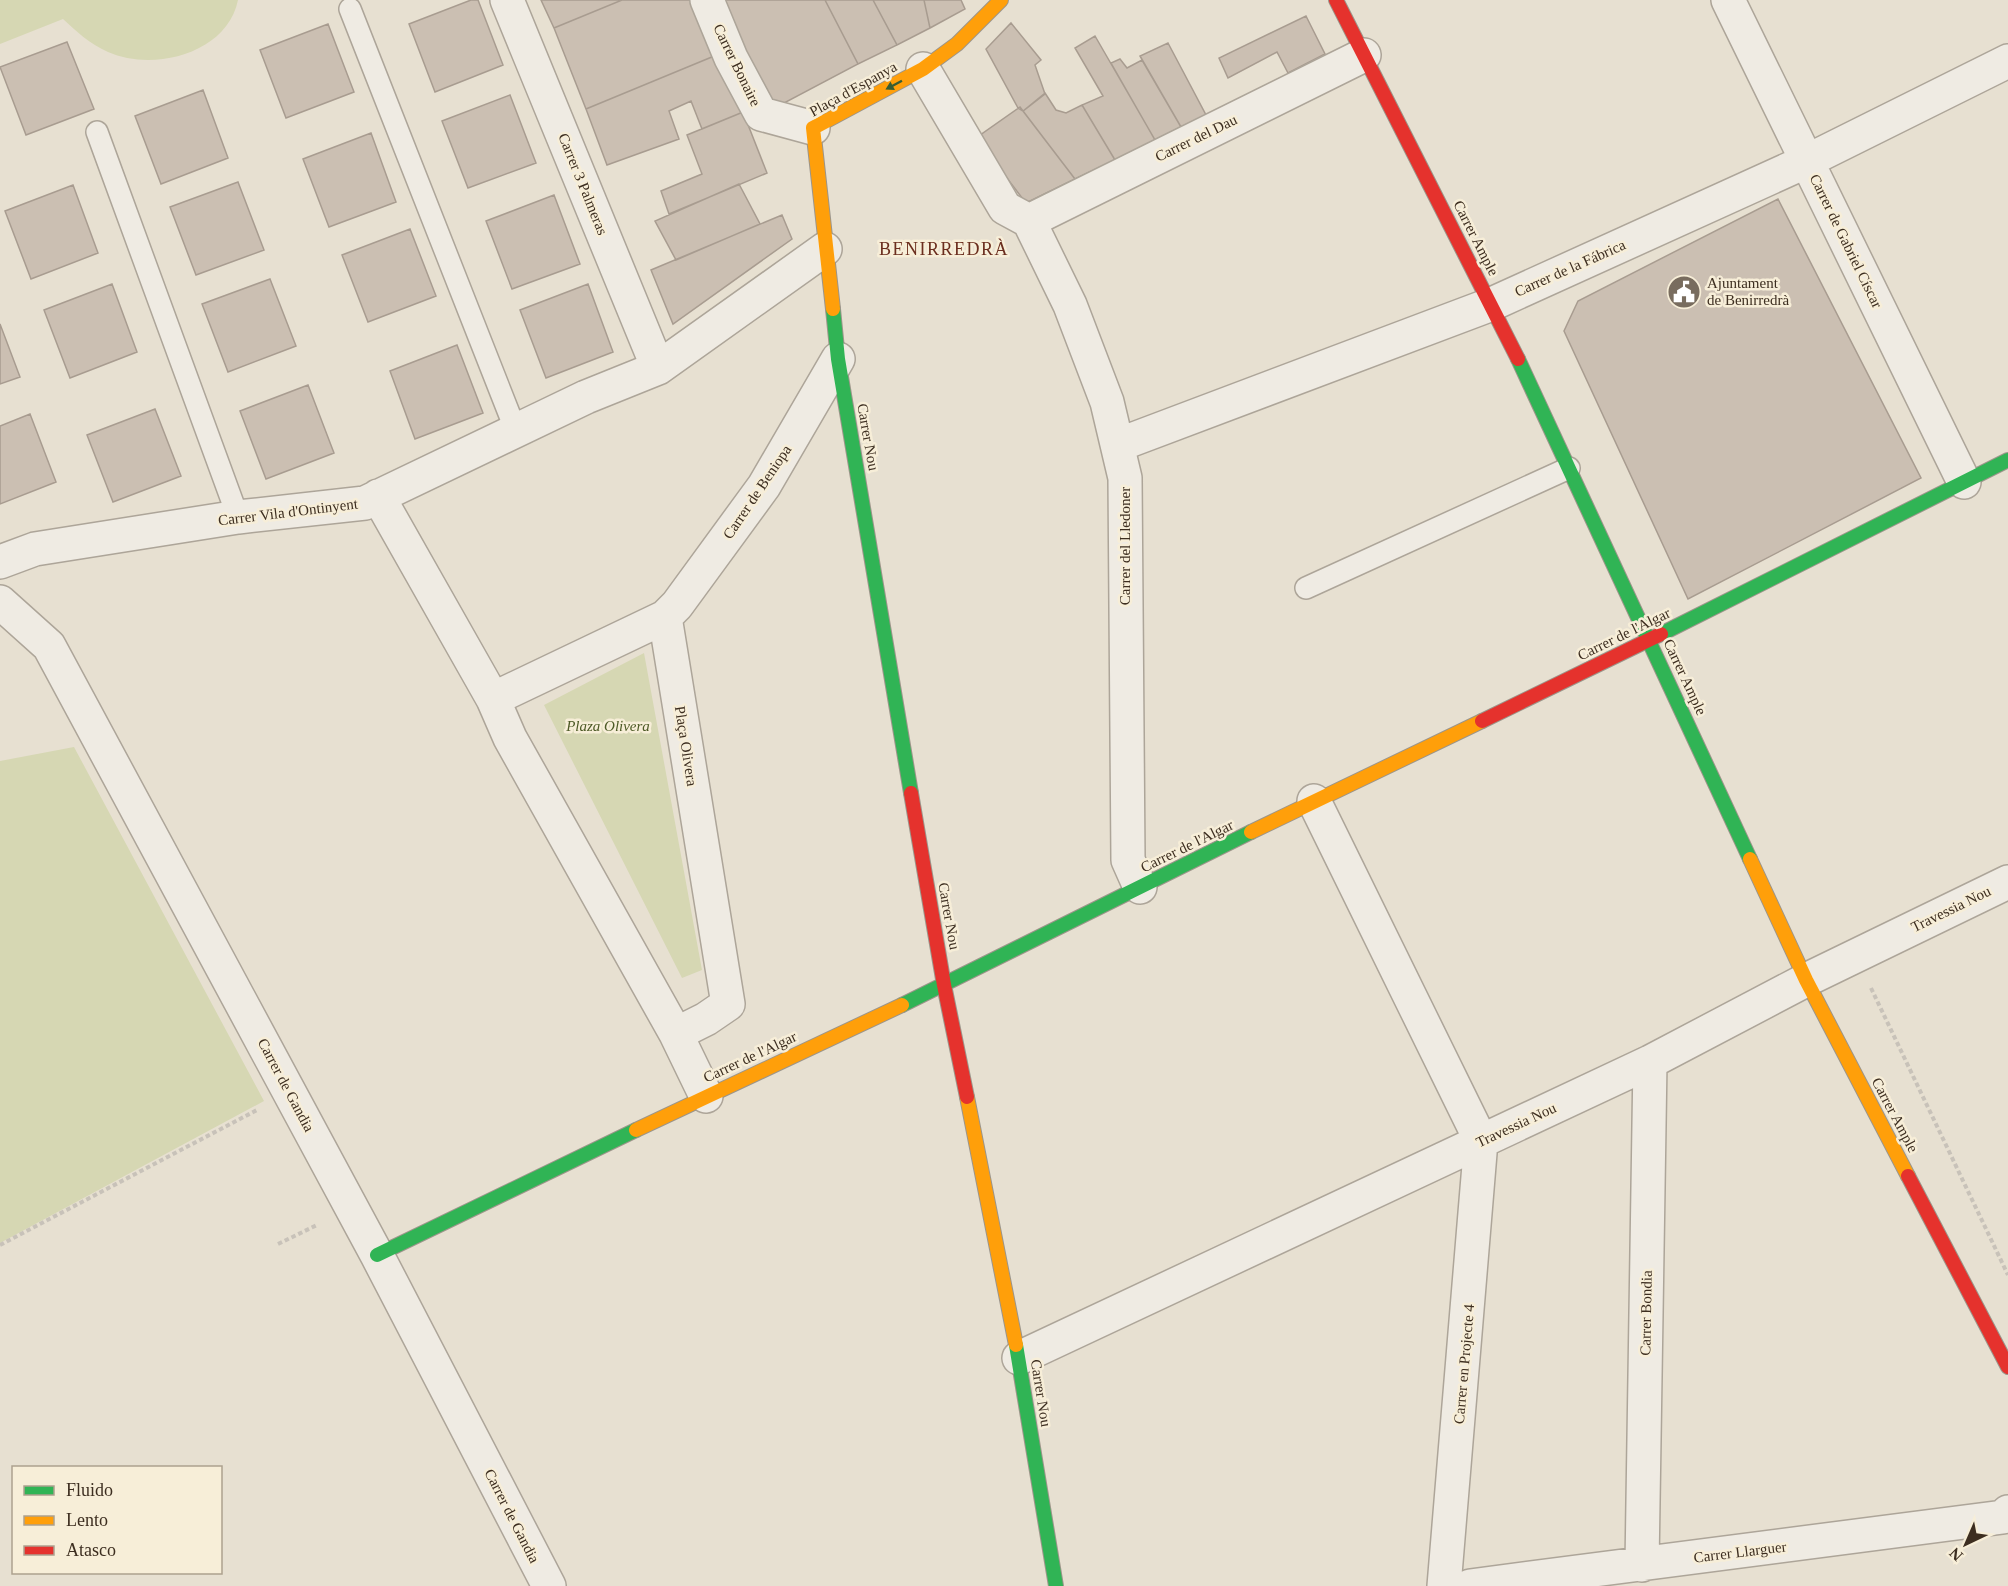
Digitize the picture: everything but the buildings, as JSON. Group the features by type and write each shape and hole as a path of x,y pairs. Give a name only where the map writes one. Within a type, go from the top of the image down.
{"street":[{"name":"Carrer 3 Palmeras","path":"507,0 658,368"},
{"name":"Carrer Bonaire","path":"707,0 731,58 761,114 813,128"},
{"name":"Plaça d'Espanya","path":"825,249 813,128 923,69 957,44 1000,0"},
{"name":"Carrer Ample","path":"1336,0 1492,304 1806,980 2008,1367"},
{"name":"Carrer de Gabriel Císcar","path":"1728,0 1964,482"},
{"name":"Carrer del Dau","path":"1029,221 1364,55"},
{"name":"Carrer de la Fábrica","path":"1118,445 1492,304 1807,161 2008,61"},
{"path":"923,69 1005,208 1029,221"},
{"name":"Carrer del Lledoner","path":"1029,221 1070,305 1107,402 1125,478 1128,860 1140,887"},
{"name":"Carrer Vila d'Ontinyent","path":"0,562 35,549 238,517 366,503 586,397 658,368 825,249"},
{"name":"Carrer Nou","path":"825,249 838,359 944,985 1019,1358 1056,1586"},
{"name":"Carrer de Beniopa","path":"665,616 677,605 764,486 838,359"},
{"name":"Carrer de l'Algar","path":"377,1255 705,1096 944,985 1314,801 1650,640 2008,460"},
{"path":"378,496 493,699 510,738 676,1034 705,1096"},
{"name":"Carrer de Gandia","path":"0,602 49,646 377,1255 549,1586"},
{"path":"493,699 665,616"},
{"name":"Plaça Olivera","path":"665,616 728,1004 706,1019 676,1034"},
{"path":"1314,801 1481,1141"},
{"name":"Travessia Nou","path":"1019,1358 1650,1062 1855,955 2008,882"},
{"name":"Carrer Bondia","path":"1642,1565 1650,1062"},
{"name":"Carrer en Projecte 4","path":"1444,1586 1481,1141"},
{"name":"Carrer Llarguer","path":"1470,1586 2003,1517 2008,1512"}],"lane":[{"path":"350,9 516,431"},
{"path":"98,132 238,517"},
{"path":"1306,588 1569,468"}],"path":[{"path":"1855,955 2008,1275"},
{"path":"0,1245 290,1093"},
{"path":"278,1244 321,1223"}],"green space":[{"path":"0,0 238,0 231,19 219,34 204,45 186,54 166,59 146,60 126,58 101,49 63,19 0,44"},
{"name":"Plaza Olivera","path":"644,653 702,970 682,978 544,705"},
{"path":"74,747 264,1101 0,1243 0,761"}],"traffic: fast":[{"path":"833,309 838,359 911,793"},
{"path":"1518,359 1750,859"},
{"path":"1661,634 2008,460"},
{"path":"902,1005 1251,832"},
{"path":"377,1255 636,1130"},
{"path":"1016,1345 1056,1586"}],"traffic: slow":[{"path":"833,309 813,128 923,69 957,44 1001,0"},
{"path":"1251,832 1482,721"},
{"path":"1750,859 1806,980 1908,1176"},
{"path":"636,1130 902,1005"},
{"path":"967,1097 1016,1345"}],"traffic: jam":[{"path":"1336,0 1518,359"},
{"path":"1482,721 1661,634"},
{"path":"911,793 944,985 967,1097"},
{"path":"1908,1176 2008,1367"}],"place":[{"name":"Ajuntament de Benirredrà","path":"1684,292"}],"district":[{"name":"BENIRREDRÀ","path":"944,249"}]}
